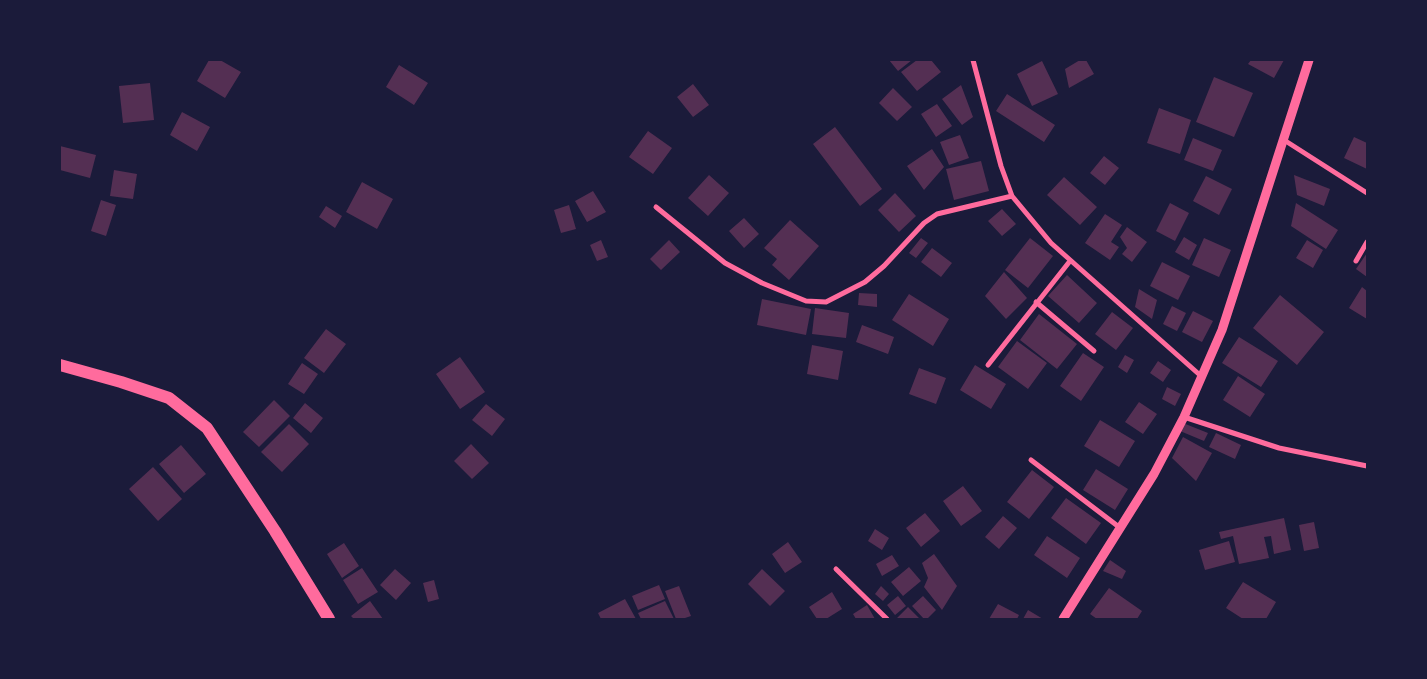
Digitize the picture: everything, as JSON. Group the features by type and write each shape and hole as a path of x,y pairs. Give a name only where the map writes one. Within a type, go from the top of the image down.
{"main road":[{"path":"60,365 169,398 207,428 330,619"}],"street":[{"path":"973,60 1001,166 1012,196 1050,243 1201,376"},
{"path":"1062,619 1154,474 1184,417 1222,330 1309,60"},
{"path":"1284,140 1367,193"},
{"path":"656,207 725,263 762,283 806,301 826,302 865,282 884,266 924,224 937,214 1012,196"},
{"path":"1356,261 1367,242"},
{"path":"988,365 1070,261"},
{"path":"1036,302 1094,351"},
{"path":"1184,417 1279,448 1367,466"},
{"path":"1032,460 1120,527"},
{"path":"836,568 888,619"}],"building":[{"path":"209,60 220,60 241,72 225,98 197,81"},
{"path":"889,60 912,60 898,71"},
{"path":"917,60 931,60 941,72 917,91 901,72"},
{"path":"1080,60 1086,60 1094,74 1069,88 1065,69"},
{"path":"1251,60 1284,60 1274,78 1248,64"},
{"path":"1042,61 1058,94 1032,106 1017,74"},
{"path":"399,65 428,83 414,105 386,87"},
{"path":"1214,77 1253,93 1234,137 1196,122"},
{"path":"150,83 154,120 123,123 119,86"},
{"path":"693,84 709,105 693,117 677,97"},
{"path":"961,85 973,117 962,125 942,99"},
{"path":"893,88 912,107 897,121 879,103"},
{"path":"1007,94 1055,125 1044,142 996,111"},
{"path":"937,104 952,126 936,137 921,114"},
{"path":"1159,108 1191,120 1180,154 1147,143"},
{"path":"182,112 210,127 197,151 170,135"},
{"path":"835,127 882,189 860,206 813,144"},
{"path":"648,131 672,148 653,174 629,157"},
{"path":"960,135 969,158 949,165 940,142"},
{"path":"1354,137 1367,143 1367,169 1344,158"},
{"path":"1193,138 1222,150 1213,171 1184,160"},
{"path":"60,146 96,155 90,178 60,170"},
{"path":"932,149 944,167 924,190 907,166"},
{"path":"1104,156 1119,168 1105,185 1090,173"},
{"path":"981,161 989,191 954,200 946,169"},
{"path":"114,170 137,174 133,199 110,196"},
{"path":"709,175 729,193 708,216 688,198"},
{"path":"1294,175 1330,189 1324,206 1297,195"},
{"path":"1206,176 1232,189 1219,215 1193,201"},
{"path":"1064,177 1097,207 1080,225 1047,195"},
{"path":"362,182 393,199 377,229 346,212"},
{"path":"593,191 606,212 587,222 575,201"},
{"path":"895,193 916,216 899,232 878,210"},
{"path":"101,200 116,205 106,236 91,231"},
{"path":"1170,203 1189,213 1175,241 1156,231"},
{"path":"1296,203 1338,230 1326,249 1291,226"},
{"path":"569,205 576,229 561,233 554,210"},
{"path":"326,206 342,216 335,228 319,217"},
{"path":"1002,209 1016,224 1002,236 988,221"},
{"path":"1105,214 1122,225 1111,242 1119,247 1110,260 1085,243"},
{"path":"744,218 759,234 744,248 729,231"},
{"path":"790,220 819,246 789,280 772,265 777,259 764,248"},
{"path":"1127,227 1147,242 1132,262 1122,254 1127,248 1120,237"},
{"path":"1184,237 1197,245 1189,260 1175,252"},
{"path":"921,238 928,243 916,258 909,253"},
{"path":"1030,238 1053,256 1028,288 1005,270"},
{"path":"1204,238 1231,250 1219,277 1192,265"},
{"path":"601,240 608,257 597,261 590,245"},
{"path":"669,240 680,252 661,270 650,259"},
{"path":"1307,240 1323,250 1313,268 1296,258"},
{"path":"932,248 952,263 941,277 921,262"},
{"path":"1367,253 1367,277 1356,269"},
{"path":"1162,262 1190,276 1178,300 1150,286"},
{"path":"1004,272 1027,298 1006,319 985,296"},
{"path":"1067,275 1097,303 1079,323 1048,296"},
{"path":"1362,287 1367,291 1367,319 1349,308"},
{"path":"1139,289 1157,300 1152,319 1135,307"},
{"path":"859,293 877,294 877,307 858,305"},
{"path":"909,294 949,319 933,346 892,320"},
{"path":"1280,295 1324,332 1297,365 1253,328"},
{"path":"762,299 811,309 806,335 757,325"},
{"path":"1172,306 1186,313 1177,331 1163,324"},
{"path":"815,308 849,313 846,338 812,334"},
{"path":"1193,311 1213,321 1202,342 1182,332"},
{"path":"1112,312 1133,328 1116,350 1095,334"},
{"path":"1039,314 1077,344 1057,369 1020,340"},
{"path":"862,325 894,337 888,354 856,342"},
{"path":"326,329 346,344 324,373 304,358"},
{"path":"1239,337 1278,361 1261,387 1222,363"},
{"path":"1017,341 1047,363 1028,389 998,367"},
{"path":"812,345 843,351 838,380 807,374"},
{"path":"1083,353 1104,367 1081,401 1060,386"},
{"path":"1125,355 1134,360 1127,373 1118,367"},
{"path":"460,357 485,392 460,409 436,374"},
{"path":"1158,361 1171,370 1163,382 1150,373"},
{"path":"302,363 318,374 304,394 288,384"},
{"path":"975,365 1006,384 991,409 960,390"},
{"path":"919,368 946,378 936,404 909,394"},
{"path":"1238,376 1265,394 1250,417 1223,400"},
{"path":"1167,387 1181,394 1175,406 1162,399"},
{"path":"274,400 290,416 259,447 243,432"},
{"path":"1139,402 1157,414 1143,434 1125,422"},
{"path":"305,403 323,418 311,433 293,418"},
{"path":"486,404 505,419 492,436 472,420"},
{"path":"1100,420 1135,441 1119,467 1084,446"},
{"path":"1183,423 1208,433 1204,441 1180,431"},
{"path":"289,424 309,444 282,472 261,452"},
{"path":"1216,433 1241,445 1235,459 1209,447"},
{"path":"1183,437 1212,453 1196,481 1172,458"},
{"path":"471,444 489,463 472,479 454,461"},
{"path":"181,445 206,474 184,493 159,464"},
{"path":"153,467 182,499 158,521 129,489"},
{"path":"1096,469 1128,489 1115,510 1083,490"},
{"path":"1032,470 1054,487 1029,519 1007,502"},
{"path":"963,486 982,511 961,526 943,501"},
{"path":"1066,498 1101,523 1086,544 1051,518"},
{"path":"925,513 940,531 921,547 906,528"},
{"path":"1003,516 1017,528 999,549 985,537"},
{"path":"1284,518 1291,550 1274,554 1271,536 1264,537 1269,558 1239,564 1233,536 1221,539 1219,532"},
{"path":"1314,522 1319,548 1304,551 1299,525"},
{"path":"875,529 889,538 882,550 868,541"},
{"path":"1047,536 1080,558 1067,578 1034,555"},
{"path":"1229,541 1235,562 1205,570 1199,550"},
{"path":"788,542 802,562 785,573 772,554"},
{"path":"344,543 359,566 342,578 327,554"},
{"path":"934,554 957,586 942,610 924,587 928,578 922,563"},
{"path":"892,555 899,566 882,576 876,564"},
{"path":"1110,560 1126,571 1122,579 1103,571"},
{"path":"909,567 921,581 903,596 891,582"},
{"path":"362,568 378,592 358,604 343,580"},
{"path":"395,569 411,583 396,600 380,585"},
{"path":"762,569 785,591 770,606 748,584"},
{"path":"434,580 439,599 428,602 423,583"},
{"path":"1243,582 1276,602 1266,619 1243,619 1226,608"},
{"path":"659,585 665,599 638,610 632,596"},
{"path":"679,586 691,616 676,619 665,591"},
{"path":"881,586 889,594 883,601 875,594"},
{"path":"1109,588 1142,611 1137,619 1097,619 1090,614"},
{"path":"832,592 842,609 826,619 817,619 809,607"},
{"path":"898,596 906,606 895,615 887,605"},
{"path":"923,596 936,610 927,619 924,619 912,606"},
{"path":"625,599 636,619 601,619 598,613"},
{"path":"370,601 383,619 354,619 351,616"},
{"path":"665,601 674,619 641,619 638,613"},
{"path":"998,604 1019,615 1017,619 989,619"},
{"path":"867,605 875,619 856,619 853,614"},
{"path":"908,607 920,619 897,618"},
{"path":"1028,610 1043,619 1023,619"}]}
